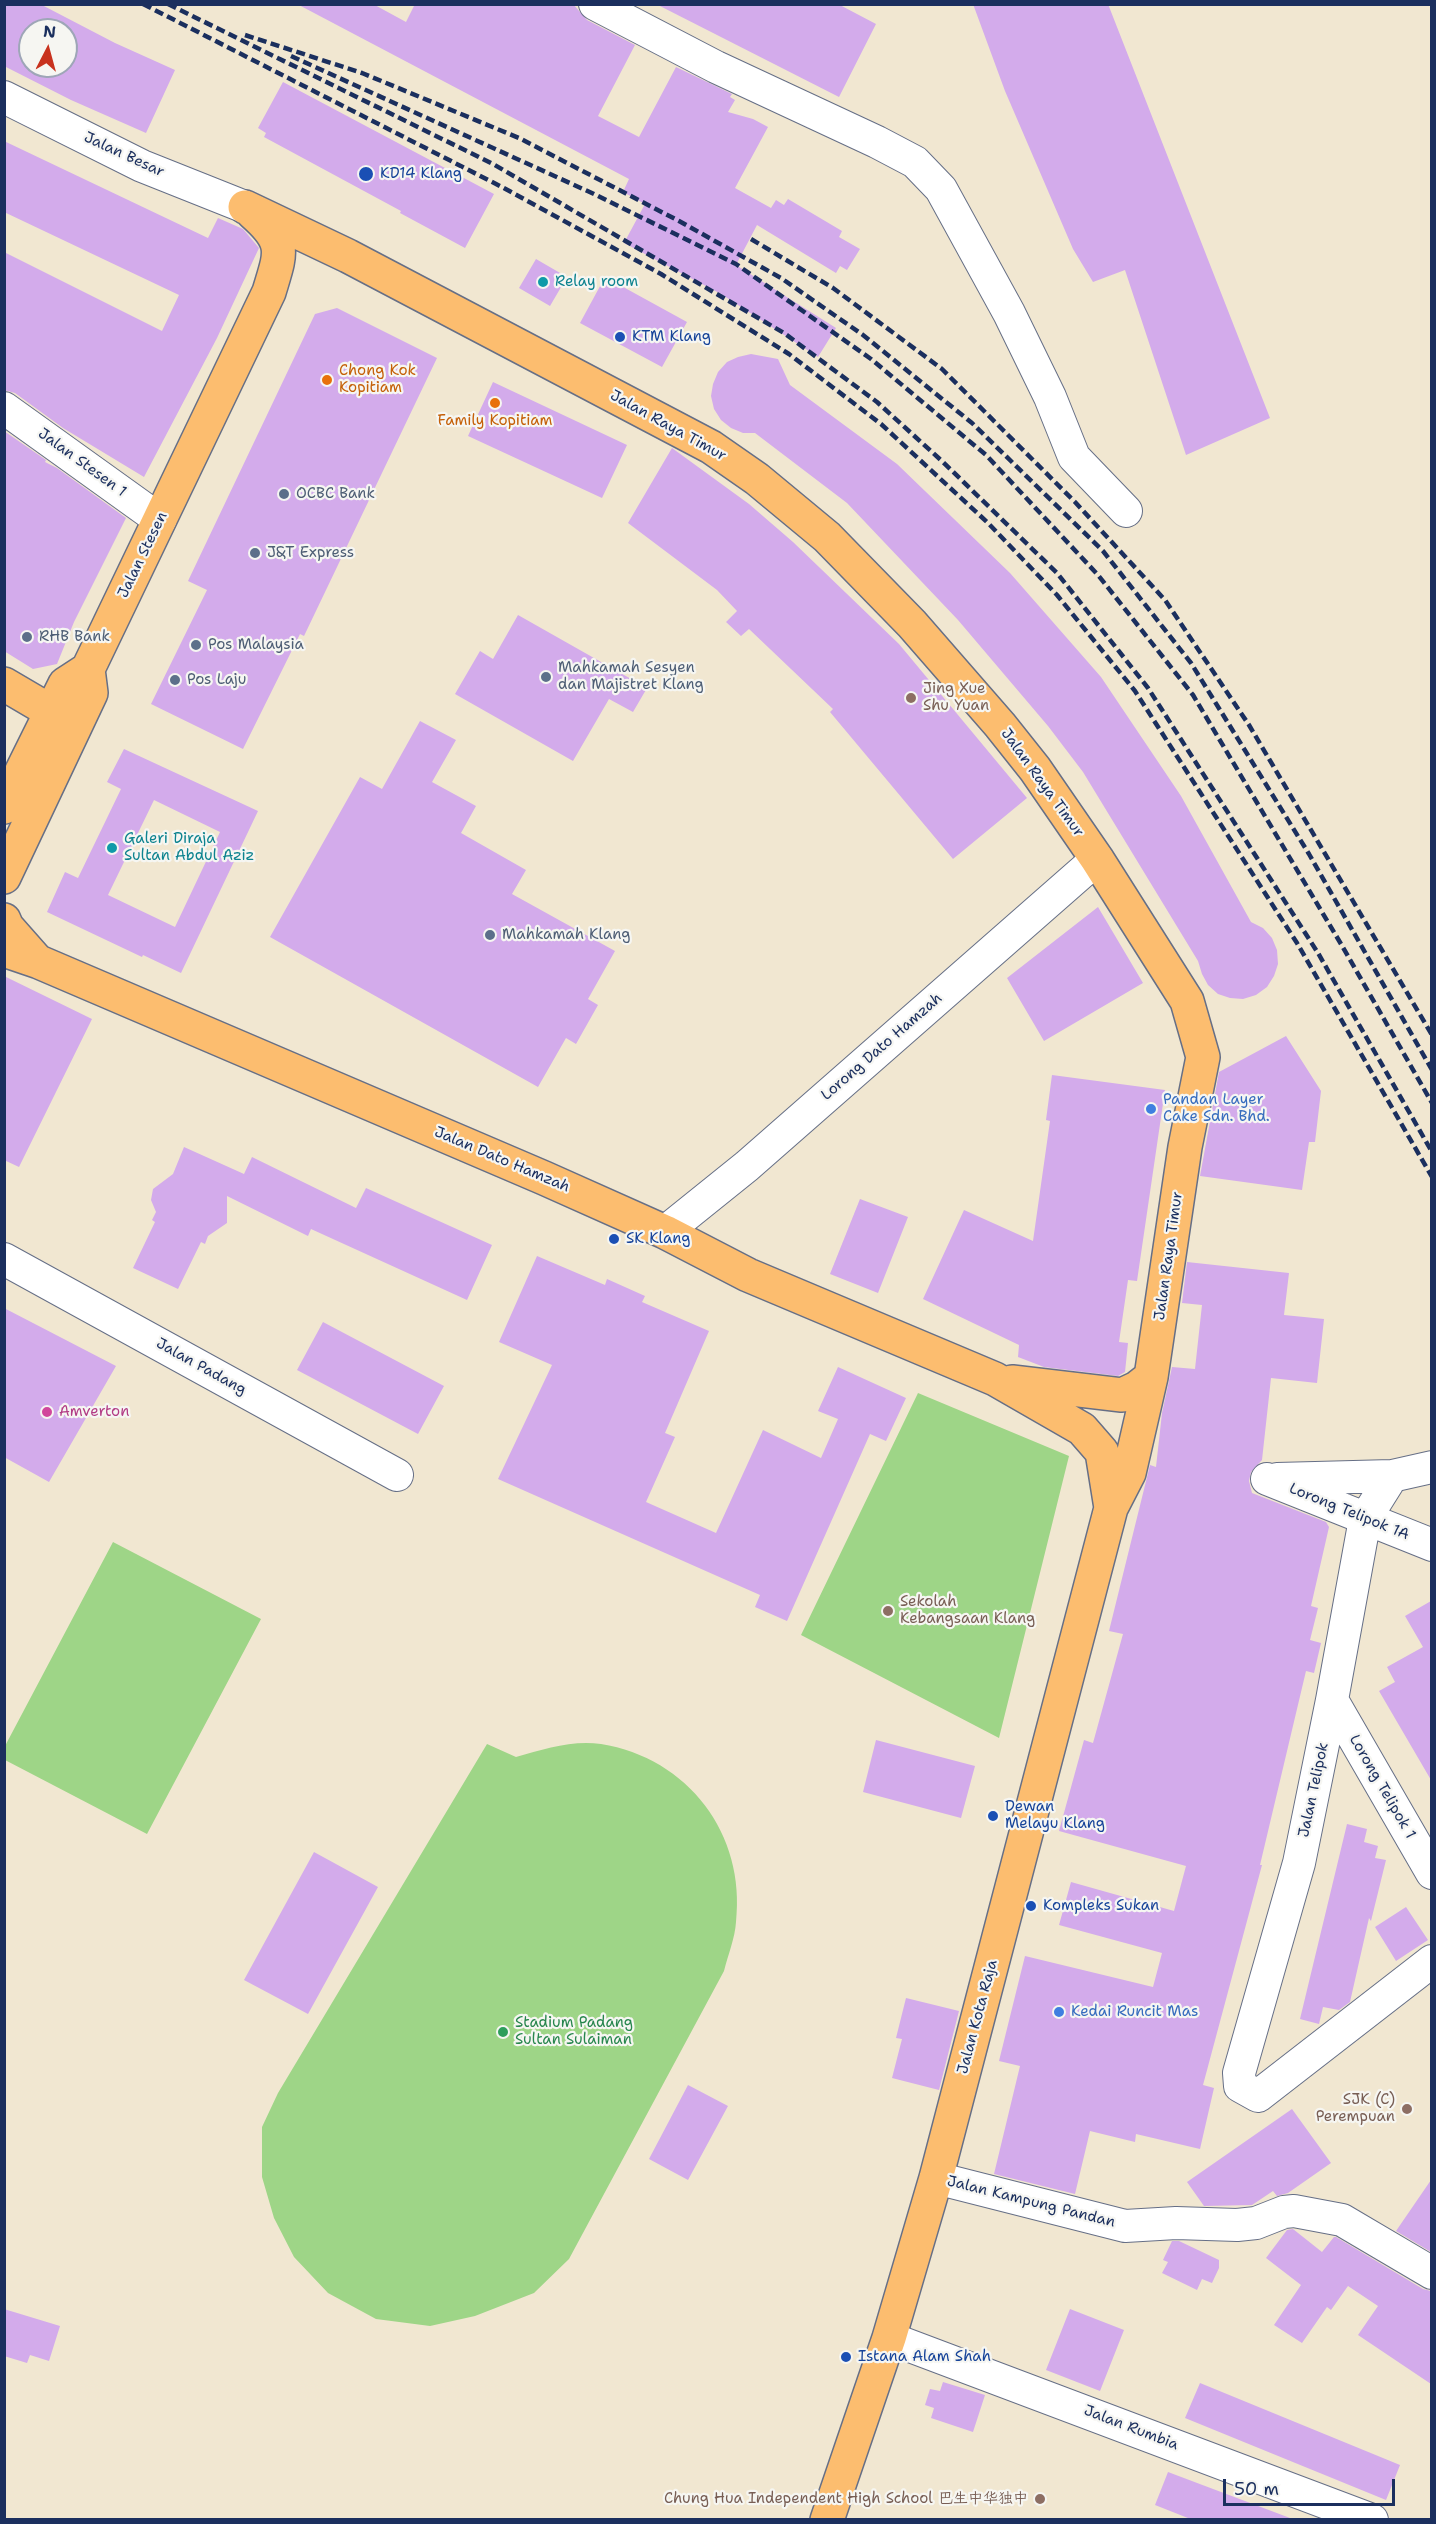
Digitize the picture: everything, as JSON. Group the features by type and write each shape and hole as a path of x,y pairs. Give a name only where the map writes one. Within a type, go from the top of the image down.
{"main road":[{"name":"Jalan Raya Timur","path":"245,207 348,256 662,420 711,447 757,479 827,537 912,624 1035,769 1097,859 1187,1001 1203,1057 1185,1147 1151,1377 1129,1473 1110,1508"},
{"name":"Jalan Stesen","path":"4,807 65,684 88,669 268,292 280,254 276,238 268,227 245,207"},
{"name":"Jalan Stesen","path":"268,292 307,254 318,252 348,256"},
{"path":"4,877 91,693 88,669"},
{"path":"4,684 50,711"},
{"path":"4,920 39,962"},
{"name":"Jalan Dato Hamzah","path":"4,950 39,962 664,1232 748,1275 995,1379"},
{"path":"995,1379 1122,1395 1137,1388 1151,1377"},
{"path":"995,1379 1082,1429 1102,1452 1110,1508"},
{"name":"Jalan Kota Raja","path":"827,2520 889,2338 936,2178 1110,1508"}],"street":[{"path":"595,4 716,67 915,162 941,189 1009,313 1050,397 1074,457 1126,511"},
{"name":"Jalan Besar","path":"4,98 142,166 245,207"},
{"name":"Jalan Stesen 1","path":"4,408 160,520"},
{"name":"Lorong Dato Hamzah","path":"664,1232 747,1166 1097,859"},
{"name":"Jalan Padang","path":"4,1259 397,1474"},
{"path":"1392,1476 1431,1467"},
{"name":"Lorong Telipok 1A","path":"1392,1476 1267,1479 1431,1545"},
{"name":"Jalan Telipok","path":"1392,1476 1365,1519 1299,1863 1239,2073 1240,2086 1258,2096 1431,1961"},
{"name":"Lorong Telipok 1","path":"1332,1700 1431,1873"},
{"name":"Jalan Kampung Pandan","path":"936,2178 1125,2226 1176,2223 1237,2225 1256,2223 1284,2212 1294,2211 1342,2220 1431,2273"},
{"name":"Jalan Rumbia","path":"889,2338 1372,2520"}],"green space":[{"path":"918,1393 1069,1456 999,1738 801,1635"},
{"path":"113,1542 261,1619 147,1834 5,1760 5,1746"},
{"name":"Stadium Padang Sultan Sulaiman","path":"487,1744 516,1757 569,1744 601,1744 632,1752 660,1765 685,1783 705,1805 721,1831 731,1859 737,1890 734,1934 724,1971 569,2259 534,2293 475,2316 430,2326 376,2319 328,2293 294,2257 274,2218 262,2177 262,2127 278,2093"}],"building":[{"path":"4,4 40,4 67,18 18,18 18,73 4,66"},
{"path":"297,4 373,4 406,22 415,4 573,4 587,20 635,45 598,116 639,137 676,67 732,94 730,97 735,100 728,112 753,119 768,127 735,188 771,208 776,200 784,205 788,199 842,231 839,237 860,249 847,270 840,266 836,273 757,225 736,265 836,328 818,357 721,294 624,243 645,204 623,192 629,179"},
{"path":"656,4 838,4 876,24 839,97"},
{"path":"973,4 1108,4 1270,418 1186,455 1125,270 1093,282 1073,249 1005,91"},
{"path":"78,24 175,70 146,133 28,78 78,78"},
{"path":"283,82 494,194 465,248 264,137 266,133 258,128"},
{"path":"4,141 208,238 218,218 243,229 259,248 217,338 144,477 63,428 15,393 4,390 4,252 162,331 179,295 4,212"},
{"name":"Relay room","path":"536,259 567,277 550,306 519,288"},
{"path":"605,277 687,322 662,367 580,323"},
{"path":"337,308 437,358 304,636 300,634 243,749 151,704 207,590 188,581 315,314"},
{"path":"751,354 778,359 790,385 897,464 1010,573 1101,677 1181,796 1251,922 1263,928 1272,938 1277,950 1278,964 1267,987 1256,995 1243,999 1218,994 1208,985 1198,961 1083,772 1048,726 958,620 847,503 755,433 743,433 731,428 721,420 714,409 711,396 718,372 727,362"},
{"path":"493,382 627,445 602,498 468,436"},
{"path":"4,431 126,518 74,622 57,664 33,669 4,651"},
{"path":"672,448 749,504 793,542 899,644 1027,798 953,859 830,712 833,709 749,629 741,636 726,622 737,611 717,590 628,523"},
{"name":"Mahkamah Sesyen dan Majistret Klang","path":"518,615 647,688 633,712 609,699 573,761 455,694 480,651 493,659"},
{"path":"420,721 456,740 432,782 476,806 461,833 526,870 512,894 615,951 588,999 598,1005 576,1044 566,1038 538,1087 270,937 360,777 382,789"},
{"name":"Galeri Diraja Sultan Abdul Aziz","path":"124,749 258,811 181,973 47,912 65,872 78,878 121,789 107,782","holes":["154,800 220,832 175,927 108,895"]},
{"path":"1098,907 1143,983 1044,1041 1007,978"},
{"path":"4,976 92,1019 19,1167 4,1160"},
{"path":"1286,1036 1321,1091 1315,1142 1309,1142 1302,1190 1200,1176 1219,1072"},
{"path":"1052,1075 1165,1090 1137,1281 1128,1280 1119,1342 1128,1343 1125,1372 1118,1376 1044,1367 1018,1357 1019,1345 923,1299 964,1210 1033,1241 1050,1121 1046,1120"},
{"path":"184,1147 244,1174 252,1157 356,1208 366,1188 492,1245 467,1300 311,1229 308,1236 227,1196 227,1223 208,1236 205,1244 201,1242 178,1289 133,1268 155,1222 152,1220 156,1212 151,1200 153,1189 173,1174"},
{"path":"860,1199 908,1217 878,1293 830,1274"},
{"path":"537,1256 605,1285 607,1279 645,1296 642,1302 709,1331 665,1433 675,1437 646,1502 716,1533 763,1430 821,1458 838,1419 818,1411 838,1367 906,1398 886,1441 870,1434 787,1621 755,1607 760,1595 498,1479 552,1365 499,1342"},
{"path":"1187,1262 1289,1273 1284,1315 1324,1319 1317,1383 1271,1378 1262,1460 1251,1472 1249,1481 1252,1493 1326,1522 1329,1527 1311,1606 1318,1608 1310,1640 1321,1643 1314,1673 1306,1671 1260,1865 1262,1865 1203,2085 1214,2088 1200,2149 1136,2134 1135,2142 1090,2131 1075,2194 994,2174 1020,2066 999,2061 1025,1956 1153,1987 1162,1953 1059,1925 1071,1882 1174,1911 1186,1866 1059,1831 1084,1740 1093,1743 1123,1634 1109,1631 1150,1465 1156,1467 1162,1413 1172,1367 1195,1369 1202,1305 1182,1303"},
{"name":"Amverton","path":"4,1308 116,1366 49,1482 4,1457"},
{"path":"323,1322 444,1386 418,1434 297,1370"},
{"path":"1431,1601 1431,1780 1379,1691 1395,1682 1387,1667 1423,1647 1405,1616"},
{"path":"876,1740 975,1766 961,1818 863,1792"},
{"path":"1347,1824 1367,1829 1364,1842 1378,1846 1375,1858 1386,1860 1371,1921 1369,1918 1350,2002 1339,2010 1323,2007 1319,2024 1300,2019"},
{"path":"314,1852 378,1887 308,2014 244,1980"},
{"path":"1406,1907 1428,1940 1396,1961 1375,1927"},
{"path":"906,1998 959,2011 939,2090 892,2078 902,2039 896,2038"},
{"path":"688,2085 728,2106 688,2180 649,2159"},
{"path":"1292,2109 1331,2163 1288,2193 1277,2196 1273,2191 1252,2205 1204,2206 1187,2182"},
{"path":"1431,2180 1431,2252 1396,2231"},
{"path":"1293,2229 1322,2252 1336,2237 1423,2289 1431,2291 1431,2384 1358,2335 1378,2306 1348,2286 1331,2310 1327,2307 1302,2343 1274,2325 1301,2285 1266,2258 1287,2230"},
{"path":"1172,2241 1179,2241 1219,2260 1219,2268 1212,2283 1202,2279 1197,2290 1162,2273 1168,2262 1163,2260"},
{"path":"4,2309 60,2326 49,2361 30,2355 27,2363 4,2356"},
{"path":"1070,2309 1124,2330 1100,2391 1046,2370"},
{"path":"943,2382 985,2395 973,2432 931,2418 934,2408 925,2405 930,2389 940,2391"},
{"path":"1200,2383 1400,2465 1386,2500 1185,2418"},
{"path":"1168,2472 1290,2518 1290,2520 1193,2520 1155,2505"}],"railway":[{"path":"143,4 502,187 661,274 789,354 881,424 987,522 1057,595 1135,691 1297,943 1432,1177"},
{"path":"168,4 493,164 784,333 877,402 943,462 1057,573 1148,688 1318,953 1432,1152"},
{"path":"245,35 362,73 519,138 679,221 781,278 863,335 972,423 1103,551 1191,663 1309,854 1432,1070"},
{"path":"291,56 594,194 736,264 871,359 986,455 1098,575 1193,695 1341,944 1432,1103"},
{"path":"751,239 833,288 942,369 1075,502 1165,600 1249,725 1432,1035"}],"place":[{"name":"KD14 Klang","path":"366,174"},
{"name":"Relay room","path":"543,282"},
{"name":"KTM Klang","path":"620,337"},
{"name":"Chong Kok Kopitiam","path":"327,380"},
{"name":"Family Kopitiam","path":"495,403"},
{"name":"OCBC Bank","path":"284,494"},
{"name":"J&T Express","path":"255,553"},
{"name":"RHB Bank","path":"27,637"},
{"name":"Pos Malaysia","path":"196,645"},
{"name":"Mahkamah Sesyen dan Majistret Klang","path":"546,677"},
{"name":"Pos Laju","path":"175,680"},
{"name":"Jing Xue Shu Yuan","path":"911,698"},
{"name":"Galeri Diraja Sultan Abdul Aziz","path":"112,848"},
{"name":"Mahkamah Klang","path":"490,935"},
{"name":"Pandan Layer Cake Sdn. Bhd.","path":"1151,1109"},
{"name":"SK Klang","path":"614,1239"},
{"name":"Amverton","path":"47,1412"},
{"name":"Sekolah Kebangsaan Klang","path":"888,1611"},
{"name":"Dewan Melayu Klang","path":"993,1816"},
{"name":"Kompleks Sukan","path":"1031,1906"},
{"name":"Kedai Runcit Mas","path":"1059,2012"},
{"name":"Stadium Padang Sultan Sulaiman","path":"503,2032"},
{"name":"SJK (C) Perempuan","path":"1407,2109"},
{"name":"Istana Alam Shah","path":"846,2357"},
{"name":"Chung Hua Independent High School 巴生中华独中","path":"1040,2499"}]}
